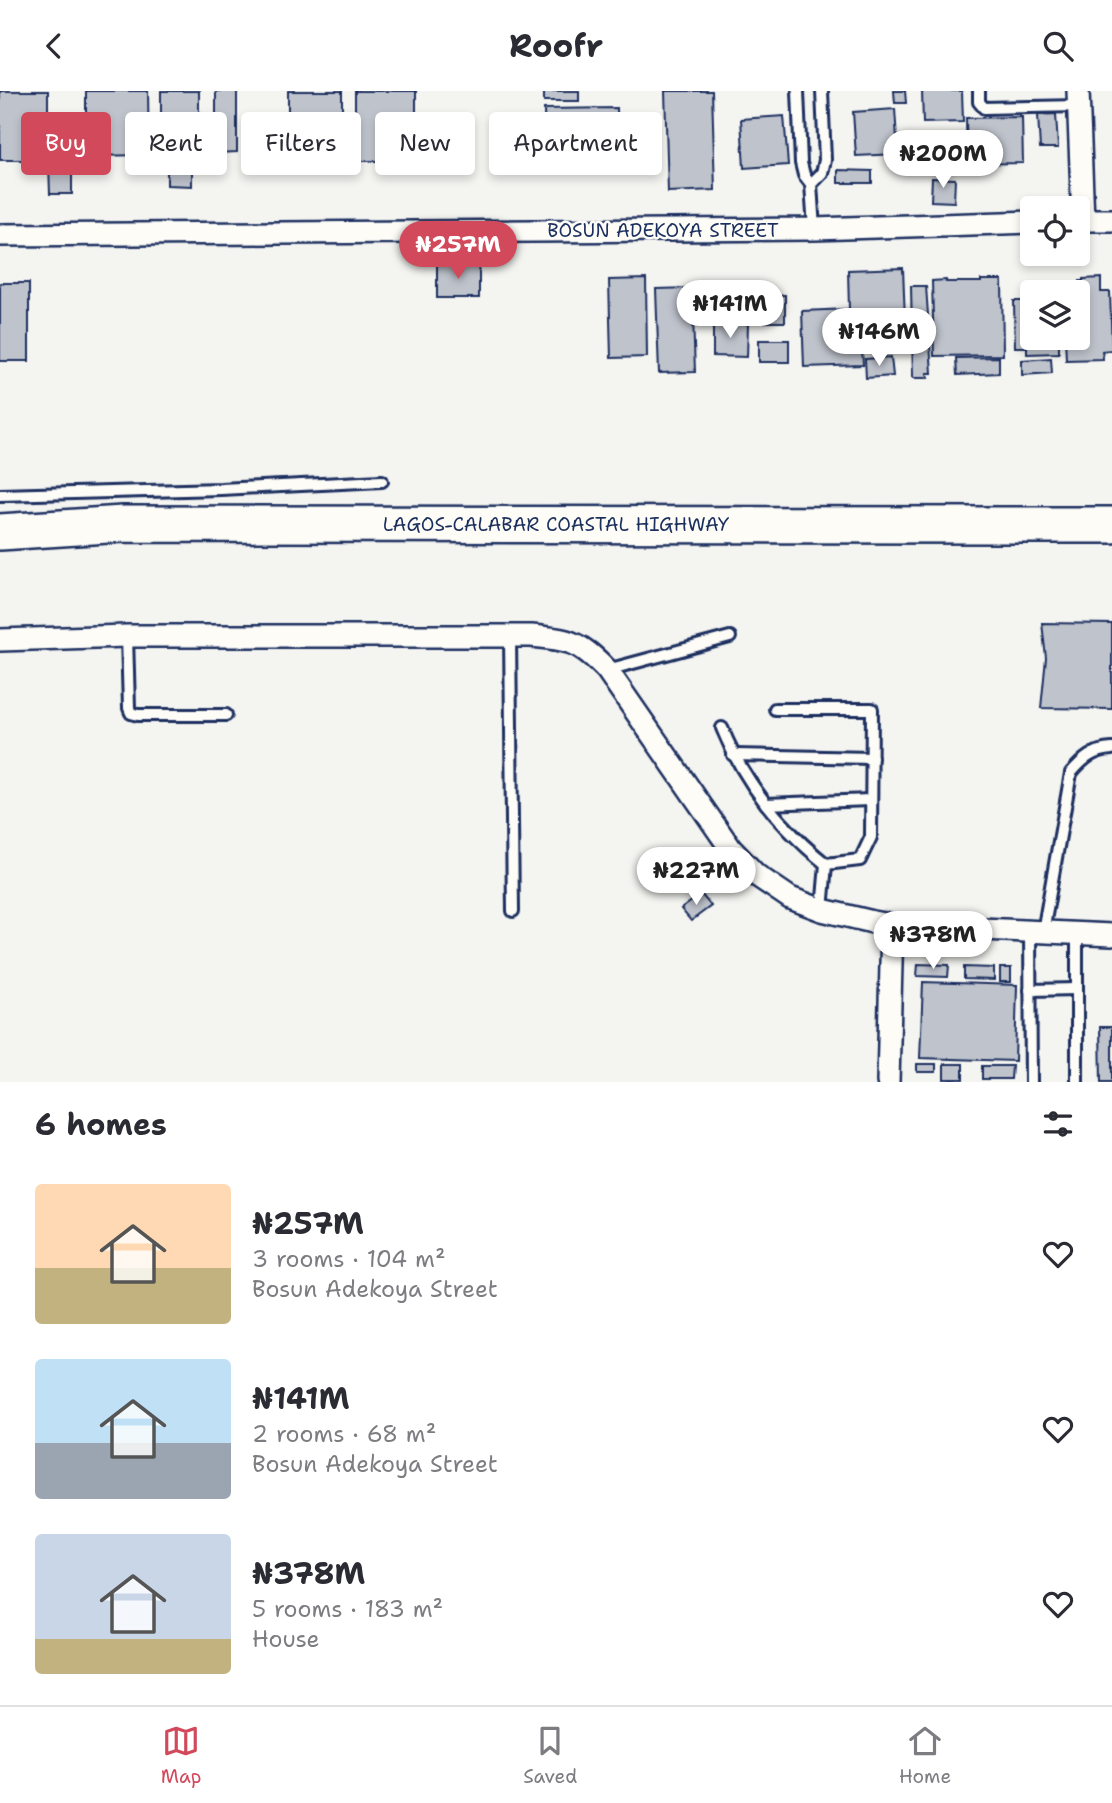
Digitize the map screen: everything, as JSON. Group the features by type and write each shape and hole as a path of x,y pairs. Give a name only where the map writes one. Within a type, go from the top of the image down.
{"highway":[{"name":"LAGOS-CALABAR COASTAL HIGHWAY","path":"0,532 123,524 1112,525"}],"street":[{"path":"1079,99 1081,196"},
{"path":"1090,220 1112,220"},
{"name":"BOSUN ADEKOYA STREET","path":"0,235 814,229 1020,222"},
{"path":"0,640 127,636 510,636 564,639 587,650 607,670 731,849 756,875 790,898 822,910 892,925 1112,935"},
{"path":"888,1082 892,925"}],"lane":[{"path":"798,91 801,163 804,175 811,184 814,229"},
{"path":"811,184 822,173 825,160 822,91"},
{"path":"978,91 979,102 984,108 1079,99"},
{"path":"798,108 823,108"},
{"path":"0,495 382,481"},
{"path":"127,636 131,713 226,715"},
{"path":"510,636 513,911"},
{"path":"607,670 730,637"},
{"path":"722,728 733,755 766,804 795,839 826,864 860,860 871,837 872,709 775,709"},
{"path":"1031,1082 1030,990 1036,932 1071,773 1084,757 1112,749"},
{"path":"733,755 872,758"},
{"path":"766,804 870,800"},
{"path":"822,910 826,864"},
{"path":"1077,933 1077,1082"},
{"path":"1030,990 1077,989"}],"building":[{"path":"0,91 48,91 48,112 21,112 21,160 0,160"},
{"path":"86,91 148,91 148,112 125,112 125,155 111,156 111,112 86,112"},
{"path":"161,91 199,91 199,112 161,112"},
{"path":"216,91 237,91 237,152 227,152 227,112 216,112"},
{"path":"288,91 342,91 342,112 288,112"},
{"path":"355,91 416,91 416,112 375,112 375,161 361,161 361,112 355,112"},
{"path":"544,91 579,91 579,101 544,101"},
{"path":"665,91 712,91 715,190 668,192"},
{"path":"894,91 905,91 906,103 895,103"},
{"path":"922,91 962,91 963,122 923,123"},
{"path":"617,108 617,112 544,112 544,109"},
{"path":"895,109 898,154 856,156 853,112"},
{"path":"1056,114 1058,148 1040,148 1038,115"},
{"path":"784,116 788,165 744,168 741,119"},
{"path":"1022,117 1023,163 967,164 966,118"},
{"path":"946,141 948,168 921,169 920,142"},
{"path":"838,170 872,171 872,183 838,183"},
{"path":"49,175 72,175 72,194 50,194"},
{"path":"167,175 192,175 192,186 167,185"},
{"path":"932,178 955,179 954,202 931,201"},
{"path":"437,264 479,264 479,298 437,298"},
{"path":"903,268 906,346 862,348 863,365 804,367 802,311 849,309 848,270"},
{"path":"1101,278 1101,292 1110,292 1112,350 1102,351 1103,359 1066,360 1066,350 1090,350 1090,280 1083,279"},
{"path":"646,279 647,357 611,358 609,280"},
{"path":"1002,280 1003,355 934,356 932,281"},
{"path":"0,283 29,283 29,361 0,361"},
{"path":"911,286 926,286 932,373 927,373 928,378 913,378"},
{"path":"692,288 695,372 659,373 656,289"},
{"path":"760,295 785,295 785,322 760,322"},
{"path":"1014,301 1020,301 1020,347 1015,347"},
{"path":"716,303 741,303 741,316 716,316"},
{"path":"713,323 748,324 747,357 713,356"},
{"path":"759,340 789,340 789,362 759,362"},
{"path":"1027,350 1059,350 1059,353 1027,354"},
{"path":"891,357 893,376 866,378 865,359"},
{"path":"999,357 999,373 957,375 956,358"},
{"path":"1051,358 1052,373 1022,375 1022,360"},
{"path":"1042,623 1112,624 1112,709 1041,708 1046,658"},
{"path":"682,873 692,886 683,893 673,880"},
{"path":"701,894 711,906 691,921 681,909"},
{"path":"918,964 949,965 948,977 917,976"},
{"path":"964,967 994,968 994,980 964,979"},
{"path":"1000,968 1011,968 1011,982 1000,982"},
{"path":"923,982 1017,985 1015,1061 920,1058"},
{"path":"1100,1027 1112,1027 1112,1082 1101,1082"},
{"path":"917,1064 936,1064 936,1072 917,1072"},
{"path":"944,1064 963,1064 963,1079 944,1079"},
{"path":"982,1066 1012,1066 1011,1079 982,1079"}]}
